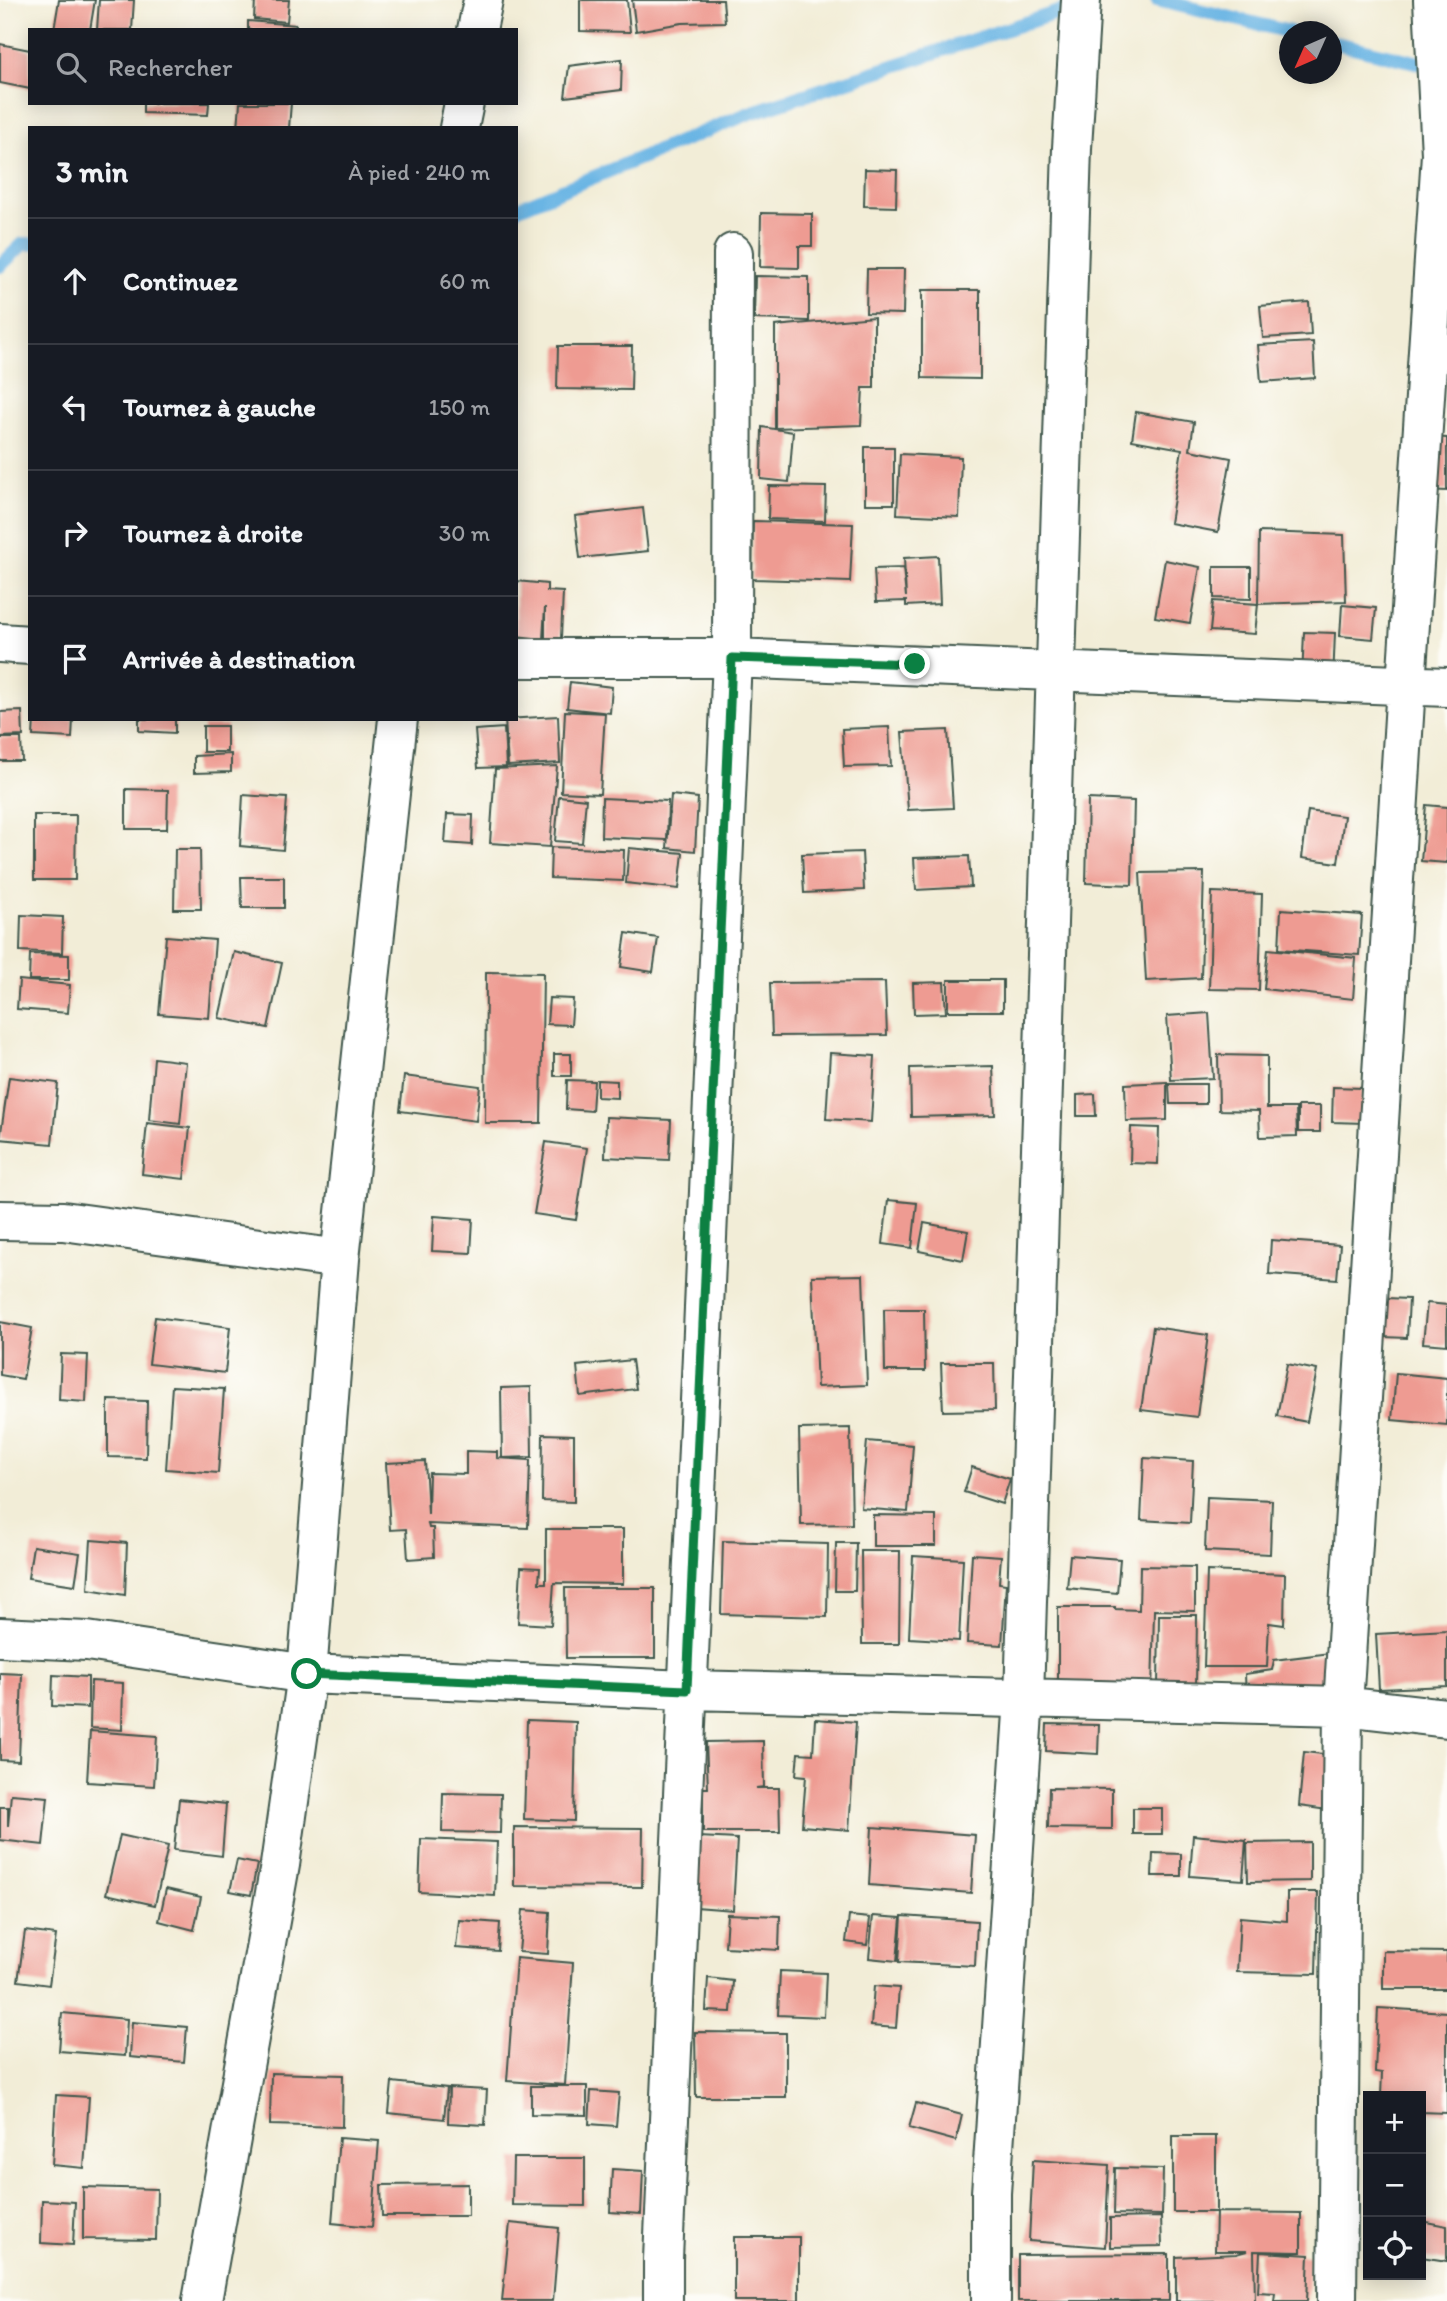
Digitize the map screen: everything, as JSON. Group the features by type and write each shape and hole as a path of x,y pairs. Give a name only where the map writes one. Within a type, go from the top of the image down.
{"street":[{"path":"477,28 482,0"},
{"path":"991,2301 991,2193 1024,1698 1072,162 1081,0"},
{"path":"1337,2301 1343,1706 1441,154 1433,0"},
{"path":"459,126 464,105"},
{"path":"663,2301 732,658 733,253"},
{"path":"0,643 28,645"},
{"path":"518,658 732,658 1447,687"},
{"path":"202,2301 280,1865 307,1674 340,1259 398,721"},
{"path":"0,1220 63,1221 340,1259"},
{"path":"0,1637 87,1641 307,1674 687,1690 1343,1706 1447,1718"}],"building":[{"path":"59,0 95,0 90,28 54,28"},
{"path":"99,0 134,0 132,28 97,28"},
{"path":"255,0 289,0 287,22 254,19"},
{"path":"580,0 627,0 630,32 580,31"},
{"path":"632,0 723,0 725,22 682,23 636,31"},
{"path":"248,21 296,25 296,28 248,28"},
{"path":"0,44 28,50 28,89 0,83"},
{"path":"622,59 621,90 565,97 569,66"},
{"path":"143,105 209,105 208,115 143,113"},
{"path":"240,105 291,105 289,126 238,126"},
{"path":"865,169 897,170 896,207 864,206"},
{"path":"761,213 812,214 812,246 799,246 799,268 760,267"},
{"path":"867,269 904,269 903,314 866,313"},
{"path":"755,276 809,277 809,321 754,319"},
{"path":"922,290 980,290 980,379 922,378"},
{"path":"1309,302 1311,335 1263,338 1260,306"},
{"path":"874,317 874,388 863,388 861,425 775,428 775,326"},
{"path":"1313,342 1315,378 1261,382 1258,345"},
{"path":"558,346 632,346 631,390 557,389"},
{"path":"1136,412 1194,422 1190,450 1231,458 1218,532 1170,523 1182,449 1132,440"},
{"path":"762,427 793,432 789,482 761,479"},
{"path":"1428,437 1447,438 1447,491 1425,490"},
{"path":"865,447 894,447 894,504 865,504"},
{"path":"900,454 961,457 959,517 897,514"},
{"path":"769,486 826,487 825,521 768,519"},
{"path":"643,508 648,551 580,558 575,516"},
{"path":"753,521 853,524 850,582 752,579"},
{"path":"1259,532 1344,535 1346,601 1258,604"},
{"path":"938,556 940,604 906,606 906,601 876,602 874,569 903,568 906,597 904,558"},
{"path":"1165,560 1200,567 1190,623 1155,617"},
{"path":"1214,567 1251,567 1251,599 1214,598"},
{"path":"518,581 547,584 547,591 563,592 561,638 545,638 545,607 543,639 518,636"},
{"path":"1213,601 1258,604 1255,634 1210,631"},
{"path":"1342,605 1376,608 1373,639 1340,636"},
{"path":"1304,632 1335,633 1333,681 1302,680"},
{"path":"570,682 612,687 610,713 567,708"},
{"path":"22,711 23,736 0,737 0,712"},
{"path":"565,711 605,713 600,794 561,792"},
{"path":"558,716 560,763 508,766 505,721 518,721 518,718"},
{"path":"34,721 73,721 72,738 33,736"},
{"path":"139,721 175,721 175,733 139,731"},
{"path":"203,726 227,726 227,752 203,752"},
{"path":"889,727 891,766 844,767 842,729"},
{"path":"504,728 506,767 478,768 475,730"},
{"path":"948,730 953,808 908,810 902,732"},
{"path":"0,738 21,738 22,761 0,761"},
{"path":"231,754 231,772 194,773 194,756"},
{"path":"557,766 550,847 490,843 495,769"},
{"path":"126,789 168,790 167,829 126,829"},
{"path":"243,795 287,798 283,850 240,846"},
{"path":"671,795 698,798 695,851 667,848"},
{"path":"559,796 586,799 582,843 555,841"},
{"path":"602,798 668,801 667,840 601,837"},
{"path":"1088,799 1134,801 1132,885 1086,883"},
{"path":"1426,805 1447,807 1447,863 1421,861"},
{"path":"1308,811 1344,816 1338,863 1302,858"},
{"path":"447,814 473,815 472,845 445,843"},
{"path":"34,815 76,815 75,880 34,880"},
{"path":"551,847 624,850 623,881 550,878"},
{"path":"629,848 683,853 679,889 626,883"},
{"path":"175,849 200,849 201,909 174,909"},
{"path":"862,852 864,890 804,893 802,854"},
{"path":"969,856 971,887 916,890 914,858"},
{"path":"1204,872 1201,978 1146,981 1140,873"},
{"path":"241,877 284,877 284,908 242,908"},
{"path":"1212,892 1262,894 1259,990 1209,989"},
{"path":"1281,909 1362,915 1359,955 1279,949"},
{"path":"21,915 63,917 62,953 20,951"},
{"path":"626,933 658,938 653,972 621,967"},
{"path":"166,936 215,940 209,1018 159,1014"},
{"path":"1268,949 1356,958 1353,999 1264,989"},
{"path":"234,952 282,963 268,1028 219,1018"},
{"path":"30,954 69,955 69,980 29,980"},
{"path":"486,972 543,973 541,1123 485,1123"},
{"path":"19,980 70,985 68,1013 17,1009"},
{"path":"948,980 1003,980 1003,1011 948,1011"},
{"path":"885,982 887,1035 772,1036 770,983"},
{"path":"944,982 946,1013 914,1014 913,983"},
{"path":"549,998 573,999 571,1025 547,1024"},
{"path":"1209,1013 1213,1078 1171,1080 1167,1016"},
{"path":"830,1053 875,1056 871,1122 826,1119"},
{"path":"554,1054 571,1054 571,1076 554,1076"},
{"path":"1218,1055 1267,1056 1267,1108 1296,1108 1297,1136 1260,1137 1259,1111 1219,1110"},
{"path":"154,1058 186,1062 180,1124 149,1120"},
{"path":"993,1066 995,1115 911,1117 910,1068"},
{"path":"404,1076 480,1086 476,1121 400,1111"},
{"path":"9,1077 58,1083 52,1144 0,1139"},
{"path":"567,1080 594,1081 592,1111 566,1109"},
{"path":"597,1080 617,1081 617,1098 597,1097"},
{"path":"1167,1082 1167,1120 1126,1121 1125,1084"},
{"path":"1169,1084 1206,1084 1206,1104 1170,1104"},
{"path":"1333,1087 1363,1088 1364,1123 1332,1122"},
{"path":"1095,1094 1096,1116 1077,1116 1077,1095"},
{"path":"1298,1106 1320,1106 1320,1132 1298,1132"},
{"path":"606,1117 671,1120 669,1160 605,1157"},
{"path":"147,1123 190,1128 184,1179 142,1174"},
{"path":"1131,1127 1159,1128 1158,1164 1130,1163"},
{"path":"546,1142 587,1148 576,1220 534,1214"},
{"path":"888,1200 917,1203 912,1248 883,1244"},
{"path":"434,1216 473,1219 471,1253 432,1251"},
{"path":"924,1223 968,1231 963,1260 919,1251"},
{"path":"1271,1240 1340,1245 1337,1279 1269,1274"},
{"path":"863,1275 867,1385 817,1387 812,1276"},
{"path":"1386,1298 1409,1299 1407,1338 1384,1337"},
{"path":"1427,1303 1447,1305 1447,1345 1423,1343"},
{"path":"884,1309 924,1309 925,1371 885,1371"},
{"path":"155,1317 230,1327 225,1373 149,1364"},
{"path":"0,1322 32,1328 23,1379 0,1375"},
{"path":"1153,1327 1208,1335 1197,1417 1141,1410"},
{"path":"61,1354 88,1355 86,1402 59,1400"},
{"path":"632,1360 636,1389 580,1396 577,1366"},
{"path":"941,1363 994,1363 995,1410 943,1411"},
{"path":"1287,1364 1317,1370 1307,1422 1277,1416"},
{"path":"1396,1373 1447,1378 1447,1425 1392,1420"},
{"path":"172,1386 224,1389 218,1473 166,1469"},
{"path":"531,1387 532,1457 502,1458 501,1388"},
{"path":"108,1400 147,1401 146,1458 108,1457"},
{"path":"850,1428 852,1524 801,1525 799,1429"},
{"path":"543,1434 574,1435 574,1502 542,1501"},
{"path":"867,1441 913,1445 908,1512 861,1508"},
{"path":"466,1451 497,1452 497,1458 530,1460 528,1528 428,1524 429,1528 433,1528 434,1557 408,1559 406,1529 390,1530 386,1463 425,1461 428,1514 429,1473 466,1474"},
{"path":"1144,1458 1193,1461 1190,1523 1141,1520"},
{"path":"972,1467 1010,1479 1002,1504 964,1492"},
{"path":"1207,1497 1272,1500 1270,1554 1205,1551"},
{"path":"873,1515 936,1516 936,1546 873,1546"},
{"path":"546,1529 623,1529 623,1584 554,1583 551,1625 518,1623 521,1567 540,1568 539,1583 546,1583"},
{"path":"91,1540 127,1543 125,1595 88,1589"},
{"path":"723,1541 828,1544 827,1617 721,1614"},
{"path":"836,1543 856,1543 855,1591 835,1591"},
{"path":"33,1546 80,1553 75,1585 28,1578"},
{"path":"861,1551 900,1551 899,1644 862,1644"},
{"path":"972,1554 1001,1556 999,1583 1006,1584 1002,1645 967,1643"},
{"path":"1070,1555 1120,1559 1117,1593 1067,1588"},
{"path":"913,1556 963,1559 959,1641 909,1638"},
{"path":"1140,1566 1195,1567 1195,1611 1154,1610 1152,1693 1058,1691 1058,1607 1115,1607 1139,1610"},
{"path":"1207,1571 1285,1574 1284,1625 1269,1623 1267,1667 1204,1667"},
{"path":"565,1588 655,1588 655,1658 566,1658"},
{"path":"1159,1615 1197,1615 1196,1689 1158,1688"},
{"path":"1447,1630 1447,1686 1379,1689 1376,1634"},
{"path":"1331,1653 1331,1698 1246,1698 1245,1674 1272,1670 1274,1660"},
{"path":"0,1673 22,1674 19,1761 0,1760"},
{"path":"53,1675 88,1677 88,1708 52,1706"},
{"path":"91,1681 123,1683 122,1730 90,1728"},
{"path":"815,1719 856,1722 849,1830 802,1826 806,1776 796,1775 798,1753 813,1754"},
{"path":"527,1720 576,1722 574,1821 524,1819"},
{"path":"1047,1724 1099,1725 1098,1754 1046,1751"},
{"path":"90,1731 157,1736 154,1786 87,1782"},
{"path":"763,1741 764,1787 756,1788 779,1788 780,1832 703,1832 703,1788 708,1788 706,1742"},
{"path":"1304,1752 1341,1756 1335,1811 1299,1806"},
{"path":"1049,1788 1112,1789 1112,1829 1048,1828"},
{"path":"443,1793 501,1794 500,1833 442,1832"},
{"path":"11,1794 48,1797 43,1845 0,1840 0,1807 8,1807 8,1826"},
{"path":"179,1799 226,1804 222,1856 174,1850"},
{"path":"1133,1808 1162,1808 1162,1834 1133,1834"},
{"path":"514,1827 643,1828 642,1887 514,1886"},
{"path":"872,1827 975,1835 971,1893 869,1885"},
{"path":"120,1835 168,1846 155,1905 106,1894"},
{"path":"1193,1835 1246,1840 1243,1880 1190,1876"},
{"path":"699,1837 737,1839 733,1910 696,1907"},
{"path":"421,1839 497,1842 495,1896 419,1892"},
{"path":"1310,1842 1310,1881 1248,1882 1247,1843"},
{"path":"1153,1853 1181,1854 1181,1876 1152,1876"},
{"path":"237,1860 257,1864 251,1895 230,1891"},
{"path":"166,1889 201,1897 194,1930 159,1921"},
{"path":"1287,1892 1318,1892 1316,1974 1237,1972 1240,1917 1287,1921"},
{"path":"523,1910 550,1912 548,1954 519,1952"},
{"path":"727,1914 780,1916 779,1950 725,1947"},
{"path":"849,1916 870,1918 867,1945 846,1942"},
{"path":"873,1916 901,1918 897,1961 869,1958"},
{"path":"902,1916 977,1921 975,1966 899,1962"},
{"path":"459,1920 500,1923 498,1951 456,1948"},
{"path":"25,1931 56,1935 49,1985 18,1981"},
{"path":"1383,1951 1447,1952 1447,1989 1383,1989"},
{"path":"516,1958 573,1963 565,2085 507,2081"},
{"path":"780,1971 826,1973 824,2017 778,2015"},
{"path":"708,1978 733,1981 731,2012 706,2011"},
{"path":"874,1986 899,1988 896,2028 871,2026"},
{"path":"1378,2008 1447,2012 1447,2113 1426,2112 1426,2091 1381,2091 1382,2073 1375,2072"},
{"path":"62,2013 127,2019 125,2056 59,2051"},
{"path":"132,2022 187,2027 184,2062 130,2057"},
{"path":"695,2032 786,2033 786,2097 696,2097"},
{"path":"271,2073 343,2075 342,2127 270,2125"},
{"path":"392,2082 447,2088 444,2119 389,2113"},
{"path":"531,2086 587,2086 587,2115 531,2114"},
{"path":"449,2088 487,2090 485,2125 448,2123"},
{"path":"591,2091 619,2093 616,2126 589,2124"},
{"path":"56,2095 89,2097 84,2168 52,2165"},
{"path":"916,2103 962,2115 956,2141 909,2128"},
{"path":"1173,2136 1216,2136 1216,2212 1173,2212"},
{"path":"339,2138 379,2141 372,2227 332,2223"},
{"path":"513,2158 585,2158 585,2206 512,2205"},
{"path":"1033,2160 1109,2165 1105,2247 1029,2241"},
{"path":"1115,2168 1163,2169 1162,2215 1114,2214"},
{"path":"612,2169 643,2171 641,2214 610,2212"},
{"path":"468,2184 468,2216 382,2216 381,2185"},
{"path":"83,2187 157,2189 156,2240 83,2239"},
{"path":"42,2200 75,2202 73,2245 41,2243"},
{"path":"1216,2212 1301,2213 1301,2252 1254,2251 1255,2301 1176,2301 1176,2257 1247,2251 1215,2251"},
{"path":"1161,2217 1162,2246 1110,2247 1110,2218"},
{"path":"1426,2222 1447,2226 1447,2261 1426,2258"},
{"path":"510,2223 559,2228 553,2301 502,2301"},
{"path":"734,2237 799,2237 799,2301 734,2301"},
{"path":"1260,2252 1309,2255 1307,2301 1274,2301 1275,2293 1258,2292"},
{"path":"1169,2254 1169,2301 1018,2301 1018,2255"}],"waterway":[{"path":"1157,0 1279,29"},
{"path":"518,208 750,113 1077,6"},
{"path":"1342,44 1436,67"},
{"path":"0,266 23,244 28,244"}],"route":[{"path":"307,1674 687,1690 732,658 915,664"}]}
